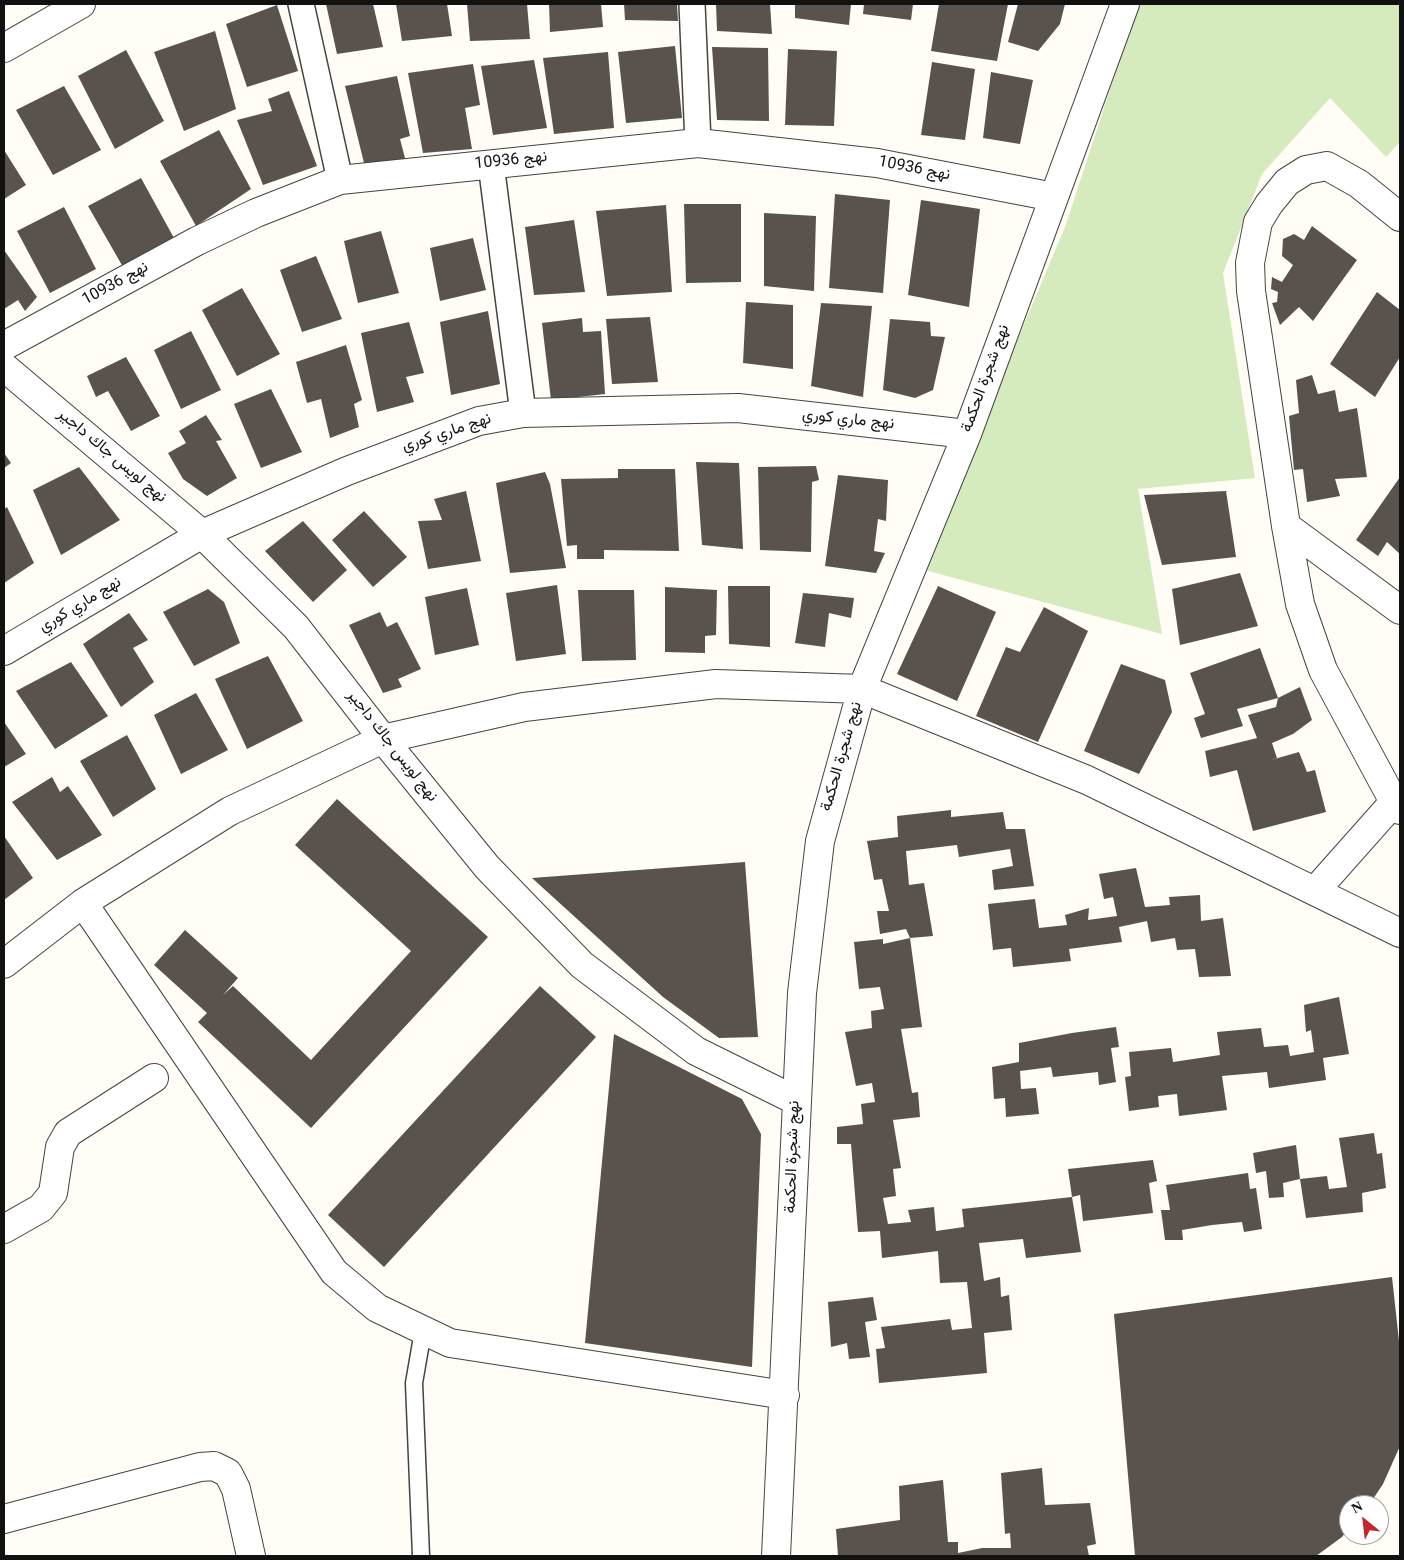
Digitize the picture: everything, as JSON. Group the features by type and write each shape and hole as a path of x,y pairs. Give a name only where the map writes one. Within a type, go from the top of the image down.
{"street":[{"path":"4,48 81,4"},
{"path":"301,4 340,180"},
{"path":"692,4 698,143"},
{"name":"نهج شجرة الحكمة","path":"776,1556 785,1395 802,994 820,842 862,689 967,434 1125,4"},
{"name":"نهج 10936","path":"4,346 197,241 256,213 340,180 698,143 877,163 1054,197"},
{"path":"491,164 523,413"},
{"path":"1315,891 1397,806 1323,670 1300,604 1286,526 1251,291 1250,263 1258,222 1269,204 1287,182 1306,170 1327,166 1359,184 1400,217"},
{"name":"نهج لويس جاك داجير","path":"4,367 202,534 296,627 383,739 487,867 582,965 696,1051 797,1101"},
{"name":"نهج ماري كوري","path":"4,652 202,534 402,449 479,421 523,413 738,408 967,434"},
{"path":"1286,526 1400,610"},
{"path":"4,964 83,903 230,811 383,739 524,707 716,684 862,689 1087,780 1400,933"},
{"path":"83,903 334,1272 377,1308 450,1343 785,1395"},
{"path":"4,1229 41,1208 53,1193 60,1147 68,1133 154,1078"},
{"path":"4,1518 200,1467 214,1466 228,1473 236,1490 251,1556"}],"lane":[{"path":"421,1556 414,1383 423,1331"}],"green space":[{"path":"1138,4 1400,4 1400,142 1386,157 1330,98 1262,174 1223,273 1255,478 1138,489 1162,634 921,569 1065,227"}],"building":[{"path":"326,4 373,4 383,47 337,54"},
{"path":"396,4 447,4 452,36 402,41"},
{"path":"467,4 527,4 530,39 470,41"},
{"path":"549,4 601,4 603,27 550,32"},
{"path":"624,4 677,4 678,21 625,20"},
{"path":"716,4 770,4 772,34 717,31"},
{"path":"795,4 851,4 849,25 795,18"},
{"path":"864,4 913,4 911,20 863,14"},
{"path":"939,4 1008,4 997,61 931,51"},
{"path":"1018,4 1065,4 1060,24 1038,51 1008,42"},
{"path":"277,5 298,71 247,87 226,24"},
{"path":"215,31 236,109 184,131 154,52"},
{"path":"675,46 682,118 626,123 618,52"},
{"path":"712,47 768,48 769,121 717,120"},
{"path":"788,49 837,51 834,126 785,125"},
{"path":"126,50 164,121 115,149 78,76"},
{"path":"608,52 614,128 554,134 543,58"},
{"path":"534,60 547,128 493,135 481,66"},
{"path":"932,62 975,69 965,140 921,135"},
{"path":"473,64 480,105 465,108 472,149 423,153 408,73"},
{"path":"991,72 1033,80 1020,144 983,138"},
{"path":"397,76 410,136 400,139 406,162 365,167 345,86"},
{"path":"64,86 101,150 53,175 16,110"},
{"path":"289,91 317,166 263,185 237,120 272,111 268,99"},
{"path":"219,130 251,189 196,226 160,161"},
{"path":"4,150 26,185 4,199"},
{"path":"141,178 174,238 123,267 88,206"},
{"path":"835,194 890,200 883,293 829,288"},
{"path":"921,200 980,209 969,307 908,295"},
{"path":"684,204 741,204 741,282 686,283"},
{"path":"666,205 672,292 607,296 596,211"},
{"path":"64,207 96,269 50,293 17,231"},
{"path":"764,213 816,216 814,291 764,286"},
{"path":"574,220 585,292 534,295 525,227"},
{"path":"1312,226 1357,260 1313,321 1299,307 1280,325 1272,303 1277,302 1278,292 1271,289 1272,277 1282,282 1293,265 1282,256 1283,239 1294,234 1304,240"},
{"path":"381,231 399,293 358,303 344,241"},
{"path":"473,238 486,290 440,301 430,248"},
{"path":"4,250 37,297 25,311 18,300 4,309"},
{"path":"316,256 342,319 302,332 280,270"},
{"path":"242,288 280,354 237,376 202,310"},
{"path":"1377,292 1400,310 1400,357 1375,397 1330,364"},
{"path":"746,302 793,305 793,369 743,363"},
{"path":"821,303 872,306 863,397 811,386"},
{"path":"488,311 500,384 451,395 440,322"},
{"path":"650,317 658,382 612,384 606,319"},
{"path":"582,318 583,332 601,331 605,394 551,400 542,323"},
{"path":"890,319 930,322 931,336 945,337 933,390 915,398 883,390"},
{"path":"409,322 424,373 406,377 414,402 377,412 361,333"},
{"path":"191,331 221,390 181,409 154,350"},
{"path":"346,345 362,400 354,404 359,427 330,438 321,399 307,403 296,362"},
{"path":"126,357 160,416 131,431 108,391 96,397 87,376"},
{"path":"1312,375 1318,394 1335,390 1339,412 1357,408 1367,477 1335,479 1340,496 1307,502 1303,469 1294,470 1289,416 1299,413 1296,380"},
{"path":"271,389 302,452 261,468 234,404"},
{"path":"206,415 222,440 216,441 237,478 207,496 183,479 168,453 186,443 179,431"},
{"path":"4,453 11,463 4,468"},
{"path":"696,462 739,463 743,549 702,545"},
{"path":"816,466 819,480 812,482 811,552 760,550 758,467"},
{"path":"79,467 120,520 61,555 33,490"},
{"path":"618,469 675,469 679,551 604,550 604,559 577,559 577,545 567,546 561,479 618,478"},
{"path":"545,472 550,484 566,568 510,573 496,483"},
{"path":"838,475 888,480 886,521 878,519 874,551 885,553 876,573 825,566"},
{"path":"1400,477 1400,554 1387,542 1378,556 1356,540"},
{"path":"466,491 481,561 428,569 418,521 442,520 434,499"},
{"path":"1226,491 1236,557 1162,565 1144,495"},
{"path":"7,507 34,563 4,583 4,509"},
{"path":"364,511 407,557 373,587 332,540"},
{"path":"303,521 347,570 313,602 265,551"},
{"path":"1240,573 1258,626 1180,645 1172,589"},
{"path":"557,585 566,654 516,661 506,593"},
{"path":"728,586 770,586 770,647 729,644"},
{"path":"938,586 996,612 957,701 897,674"},
{"path":"665,587 717,590 716,635 705,636 705,653 665,652"},
{"path":"467,588 479,645 435,655 425,597"},
{"path":"208,589 224,602 240,643 194,666 163,612"},
{"path":"578,590 634,590 636,660 582,661"},
{"path":"803,593 854,598 851,618 829,613 825,647 795,643"},
{"path":"1044,607 1088,631 1038,742 976,716 1006,647 1020,652"},
{"path":"380,612 387,627 397,622 421,669 398,679 402,687 383,693 349,625"},
{"path":"129,613 148,640 133,648 154,682 121,707 83,644"},
{"path":"1260,648 1278,698 1237,709 1243,726 1201,738 1194,718 1205,714 1190,673"},
{"path":"268,656 303,721 247,749 215,679"},
{"path":"71,662 108,716 55,749 16,691"},
{"path":"1121,664 1165,680 1172,712 1139,774 1084,751"},
{"path":"1300,687 1312,720 1293,734 1272,743 1277,758 1271,760 1299,752 1307,772 1315,770 1326,812 1253,831 1237,770 1210,777 1205,751 1257,738 1248,715 1276,707 1278,698"},
{"path":"196,693 228,750 181,774 154,715"},
{"path":"4,722 26,754 4,767"},
{"path":"127,735 156,789 113,817 80,761"},
{"path":"52,777 60,792 68,786 102,835 57,860 12,802"},
{"path":"337,799 488,937 311,1128 198,1022 207,1013 154,965 185,930 238,978 223,995 233,986 311,1060 411,951 295,845"},
{"path":"951,810 951,817 1003,812 1006,829 1025,829 1034,886 994,890 992,870 1013,866 1010,849 959,857 957,845 906,851 909,885 924,883 933,936 910,938 906,929 880,934 877,911 889,911 882,879 874,880 867,841 898,837 897,816"},
{"path":"4,836 33,878 4,900"},
{"path":"745,862 758,1037 719,1038 663,997 532,878"},
{"path":"1136,868 1145,907 1170,905 1169,897 1200,895 1201,921 1223,918 1231,976 1199,977 1195,949 1177,950 1175,938 1151,942 1147,921 1119,927 1122,942 1069,949 1071,961 1013,967 1011,948 993,950 988,904 1035,899 1039,928 1067,925 1065,915 1089,908 1088,920 1117,916 1113,897 1104,899 1099,874"},
{"path":"910,938 922,1027 901,1029 912,1093 918,1092 920,1117 893,1120 901,1168 893,1169 896,1196 883,1198 888,1224 911,1222 908,1210 934,1207 936,1231 964,1227 962,1209 1072,1197 1081,1252 1026,1258 1023,1239 979,1243 984,1281 1000,1277 1001,1297 1009,1295 1012,1330 984,1333 987,1373 879,1383 876,1349 885,1348 881,1327 950,1319 952,1330 972,1328 967,1282 940,1283 938,1251 882,1258 880,1231 858,1232 851,1144 837,1144 837,1127 863,1124 861,1104 875,1102 872,1083 856,1086 845,1032 872,1028 871,1011 884,1009 880,987 859,989 854,942 883,939 883,944"},
{"path":"540,986 596,1037 384,1267 328,1215"},
{"path":"1339,997 1349,1054 1323,1058 1326,1080 1269,1088 1267,1072 1222,1076 1227,1110 1179,1116 1177,1094 1158,1096 1159,1107 1129,1111 1125,1077 1131,1076 1129,1052 1171,1048 1173,1062 1220,1055 1217,1032 1261,1028 1264,1047 1288,1045 1290,1056 1314,1052 1311,1030 1306,1032 1304,1005"},
{"path":"1116,1027 1119,1047 1111,1048 1116,1082 1099,1085 1098,1072 1053,1077 1051,1067 1020,1071 1021,1089 1036,1088 1039,1114 1006,1117 1005,1098 994,1099 992,1067 1019,1062 1019,1043"},
{"path":"614,1034 742,1099 761,1134 752,1367 585,1343"},
{"path":"1374,1133 1377,1154 1382,1153 1386,1188 1362,1193 1363,1212 1306,1218 1300,1179 1327,1176 1329,1189 1347,1187 1339,1138"},
{"path":"1296,1145 1300,1179 1283,1183 1284,1197 1269,1198 1266,1171 1256,1173 1253,1153"},
{"path":"1153,1160 1157,1181 1149,1183 1153,1213 1083,1221 1080,1195 1072,1197 1068,1169"},
{"path":"1248,1173 1250,1189 1256,1188 1262,1229 1244,1232 1242,1222 1212,1225 1182,1230 1183,1240 1165,1240 1161,1210 1170,1210 1166,1185"},
{"path":"1392,1277 1400,1350 1400,1446 1383,1484 1376,1495 1339,1495 1339,1539 1316,1556 1135,1556 1114,1314"},
{"path":"873,1297 877,1320 865,1322 870,1357 849,1359 847,1343 831,1347 828,1302"},
{"path":"1042,1468 1045,1505 1090,1503 1096,1544 1087,1546 1089,1556 838,1556 836,1529 900,1520 899,1486 943,1480 948,1542 958,1542 958,1553 982,1548 1011,1548 1010,1533 1005,1534 1001,1473"}]}
